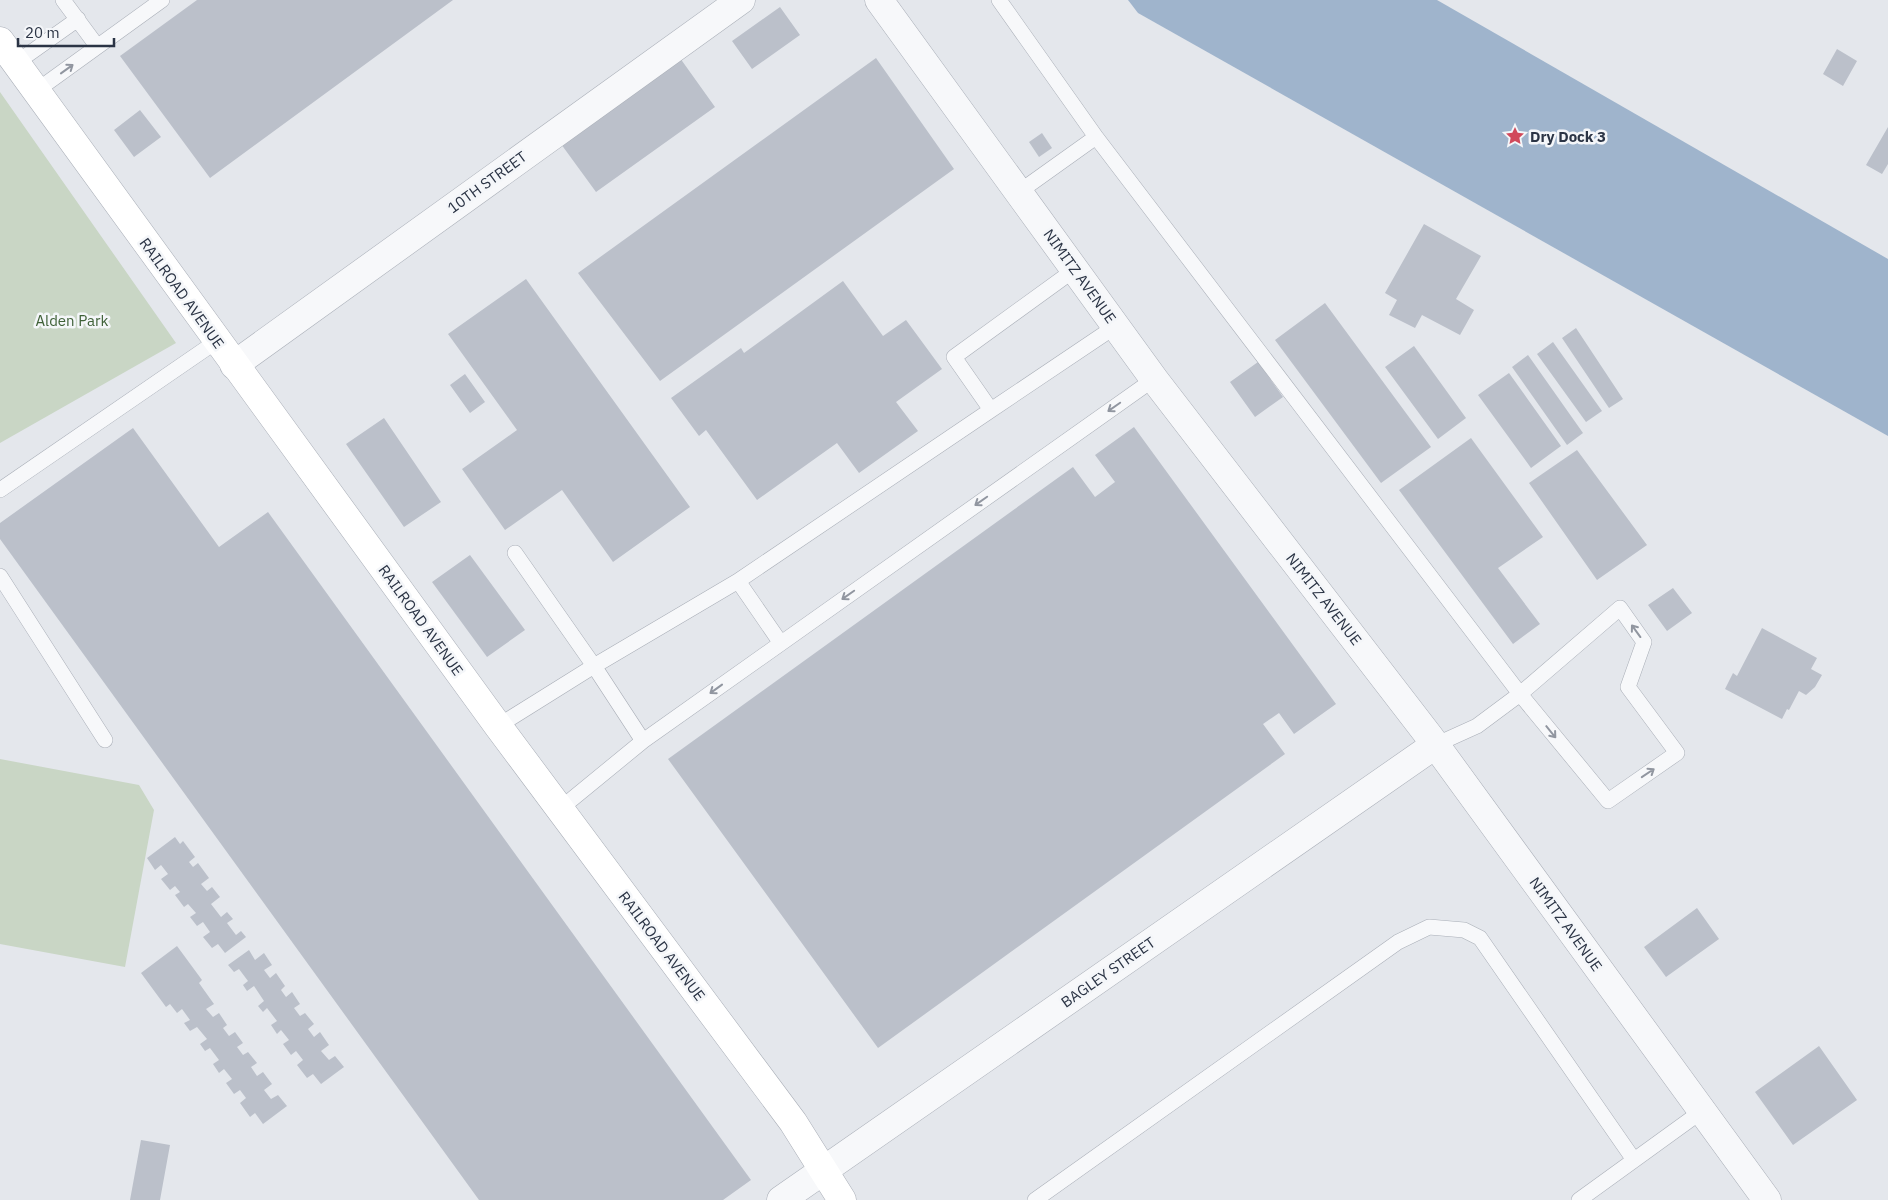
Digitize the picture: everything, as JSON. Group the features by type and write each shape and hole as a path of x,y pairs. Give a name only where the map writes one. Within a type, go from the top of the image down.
{"street":[{"name":"10TH STREET","path":"234,365 741,0"},
{"name":"NIMITZ AVENUE","path":"878,0 1154,379 1435,745 1767,1200"},
{"name":"RAILROAD AVENUE","path":"0,41 498,726 793,1122 842,1200"},
{"name":"BAGLEY STREET","path":"781,1200 1435,745"}],"lane":[{"path":"63,0 98,46"},
{"path":"36,91 162,0"},
{"path":"999,0 1096,137 1520,694 1608,801 1677,753 1628,687 1644,642 1620,608 1520,694 1477,726 1435,745"},
{"path":"16,63 78,19"},
{"path":"1019,192 1096,137"},
{"path":"991,410 954,357 1074,270"},
{"path":"498,726 594,666 738,581 1116,326"},
{"path":"0,490 217,341"},
{"path":"560,808 643,741 780,642 1154,379"},
{"path":"515,553 594,666 643,741"},
{"path":"0,576 105,740"},
{"path":"738,581 780,642"},
{"path":"1035,1200 1398,942 1429,927 1464,930 1480,938 1634,1160"},
{"path":"1579,1200 1702,1111"}],"green space":[{"name":"Alden Park","path":"0,92 176,343 0,443"},
{"path":"0,759 139,785 154,810 125,967 0,944"}],"water":[{"name":"Dry Dock 3","path":"1128,0 1437,0 1888,259 1888,436 1138,13"}],"building":[{"path":"197,0 453,0 210,178 120,56"},
{"path":"780,7 800,35 752,69 732,41"},
{"path":"1837,49 1857,61 1843,86 1823,74"},
{"path":"680,58 715,107 596,192 561,144"},
{"path":"876,58 954,169 660,381 578,273"},
{"path":"140,110 161,137 134,157 114,130"},
{"path":"1888,127 1888,164 1882,174 1866,165"},
{"path":"1042,133 1052,148 1039,157 1029,142"},
{"path":"1424,224 1481,256 1456,299 1474,310 1460,335 1422,315 1415,328 1389,315 1397,300 1385,293"},
{"path":"526,279 690,507 613,562 562,490 505,530 462,469 517,430 448,334"},
{"path":"843,281 883,336 906,320 942,369 896,402 918,431 859,473 837,443 757,500 706,430 699,436 671,398 741,348 744,353"},
{"path":"1325,303 1431,447 1381,483 1275,340"},
{"path":"1576,328 1623,399 1609,408 1562,338"},
{"path":"1553,342 1602,411 1586,422 1537,354"},
{"path":"1414,346 1466,418 1438,439 1385,367"},
{"path":"1528,355 1583,433 1567,445 1512,367"},
{"path":"1258,362 1283,397 1255,417 1230,382"},
{"path":"1509,373 1561,446 1531,468 1478,395"},
{"path":"465,374 485,402 470,413 450,385"},
{"path":"384,418 441,502 404,527 346,444"},
{"path":"1134,427 1336,704 1294,734 1279,713 1263,724 1285,754 878,1048 668,759 1073,467 1095,497 1115,482 1095,455"},
{"path":"133,428 219,547 268,512 751,1180 723,1200 479,1200 0,539 0,523"},
{"path":"1471,438 1543,537 1498,568 1540,624 1513,644 1399,490"},
{"path":"1577,450 1647,545 1597,580 1529,483"},
{"path":"470,555 525,630 487,657 432,582"},
{"path":"1673,588 1692,613 1667,631 1648,605"},
{"path":"1762,628 1817,658 1811,669 1822,675 1815,687 1806,695 1799,691 1782,719 1725,689 1733,673 1737,676"},
{"path":"175,837 180,844 183,841 195,857 189,862 193,867 198,863 209,878 201,884 207,891 212,887 220,897 211,904 221,917 227,912 233,919 227,923 236,935 241,931 246,937 225,953 218,944 212,948 203,937 210,932 203,922 197,926 190,917 196,913 188,904 184,907 175,895 180,892 175,886 170,890 161,879 168,874 161,865 155,870 147,858"},
{"path":"1697,908 1719,939 1666,977 1644,947"},
{"path":"177,946 202,980 199,983 214,1004 206,1009 213,1017 219,1013 227,1025 223,1028 229,1036 235,1032 243,1043 237,1047 243,1055 248,1052 257,1063 251,1067 257,1076 263,1072 272,1084 264,1090 271,1099 278,1095 287,1106 263,1124 255,1113 250,1117 240,1103 246,1098 240,1090 234,1094 226,1083 232,1079 224,1069 219,1073 213,1064 219,1060 210,1048 205,1051 200,1044 207,1039 197,1027 190,1031 184,1023 190,1020 182,1009 177,1013 170,1004 166,1007 141,973"},
{"path":"249,950 255,960 264,953 272,965 264,970 270,978 276,973 285,986 281,990 286,997 292,992 300,1004 294,1008 300,1016 305,1013 314,1024 308,1029 314,1037 320,1032 329,1045 321,1051 329,1060 335,1056 344,1067 321,1084 313,1074 307,1078 297,1065 303,1060 296,1051 291,1055 283,1044 289,1040 281,1030 277,1034 271,1025 277,1021 267,1008 263,1012 258,1006 264,1001 254,986 247,991 243,985 248,981 239,969 234,972 228,965"},
{"path":"1819,1046 1857,1100 1793,1145 1755,1092"},
{"path":"141,1140 170,1145 160,1200 130,1200"}],"place":[{"name":"Dry Dock 3","path":"1515,136"}]}
